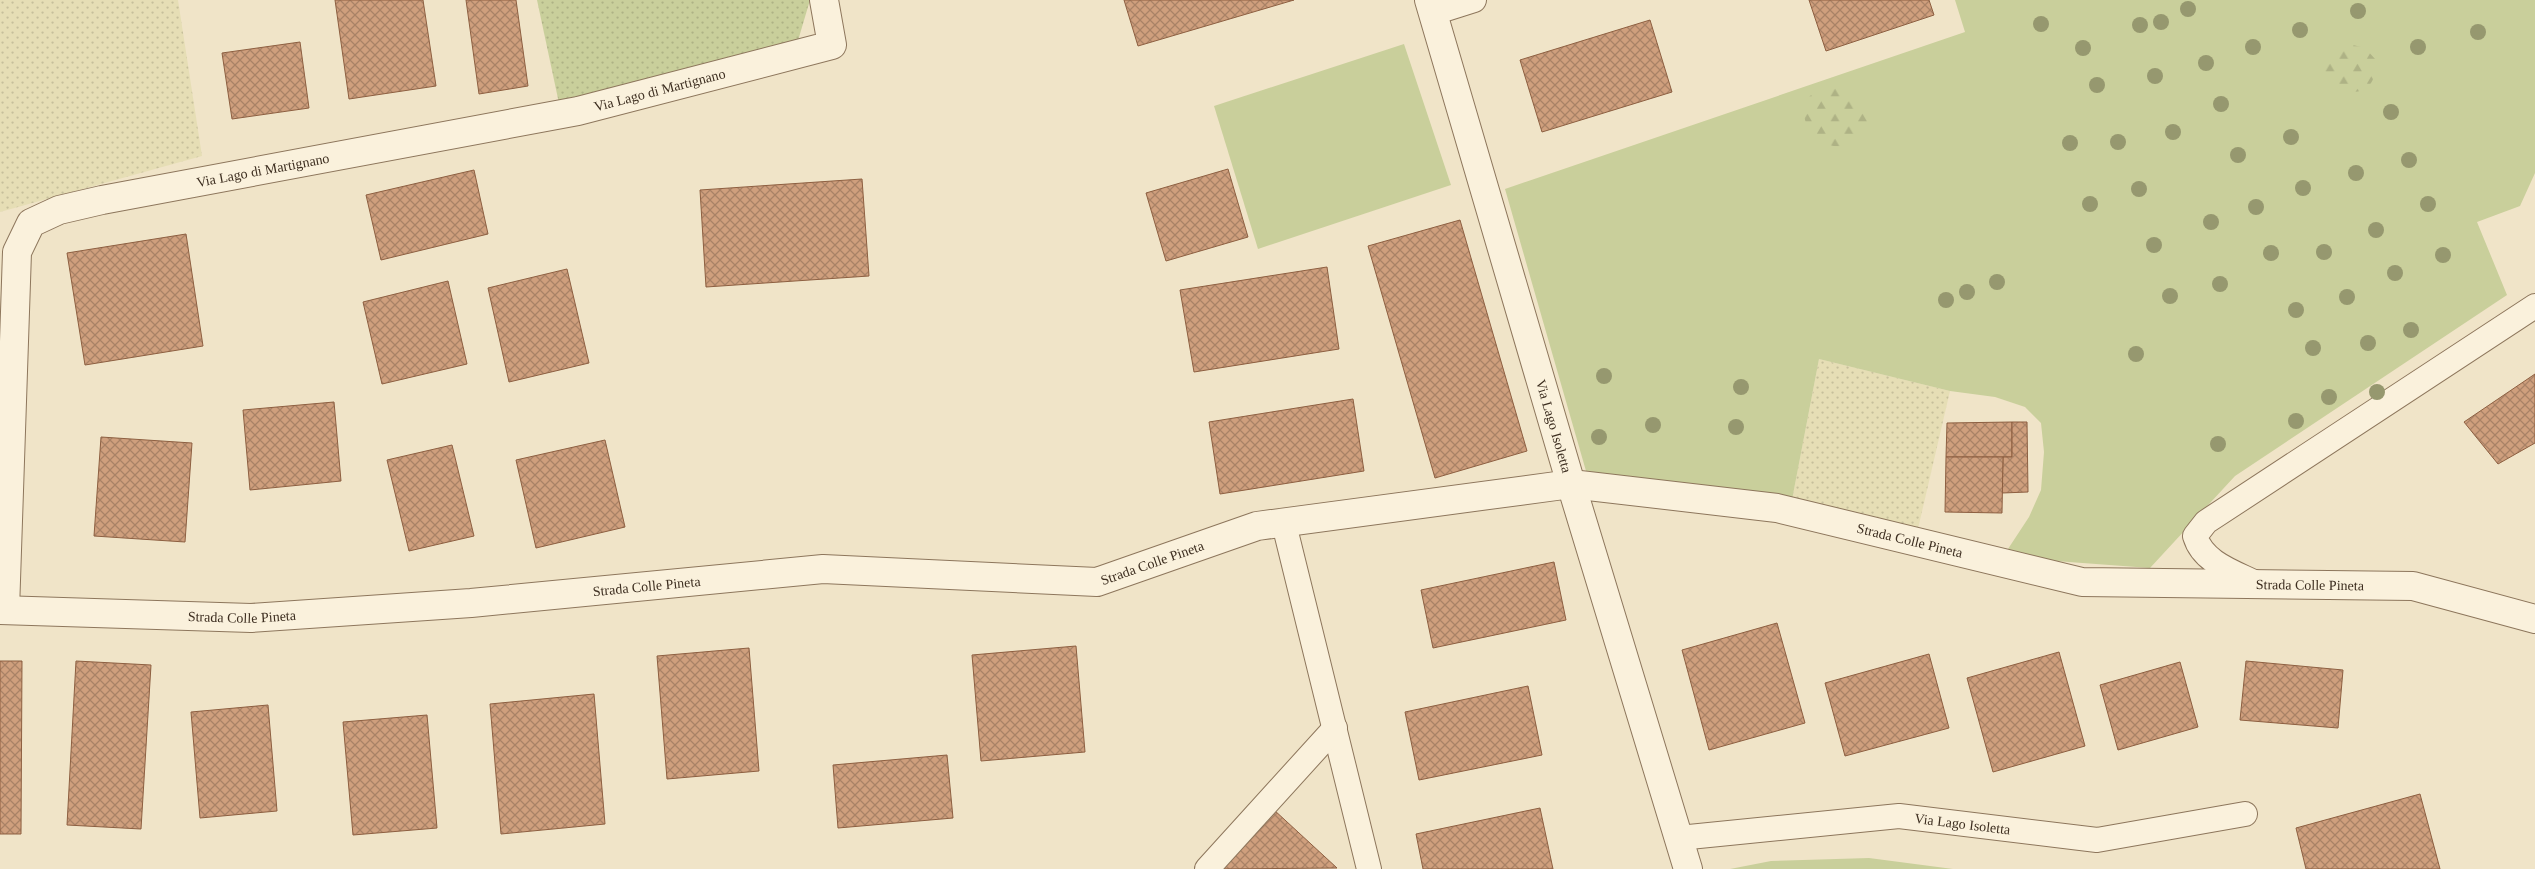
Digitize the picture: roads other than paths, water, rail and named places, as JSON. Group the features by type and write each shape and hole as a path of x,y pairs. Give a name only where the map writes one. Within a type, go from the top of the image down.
{"street":[{"name":"Via Lago di Martignano","path":"3,610 17,252 31,223 59,210 102,200 578,111 832,44 824,0"},
{"name":"Via Lago Isoletta","path":"1431,6 1571,484 1688,869"},
{"name":"Strada Colle Pineta","path":"3,610 251,618 471,603 823,569 1097,582 1258,526 1571,484 1777,508 2082,582 2413,586 2535,619"}],"lane":[{"name":"Via Lago Isoletta","path":"1431,6 1474,0"},
{"path":"2258,584 2210,560 2198,548 2195,536 2206,522 2535,306"},
{"path":"1284,524 1369,869"},
{"path":"1207,869 1335,728"},
{"name":"Via Lago Isoletta","path":"1679,838 1899,816 2097,840 2245,814"}]}
